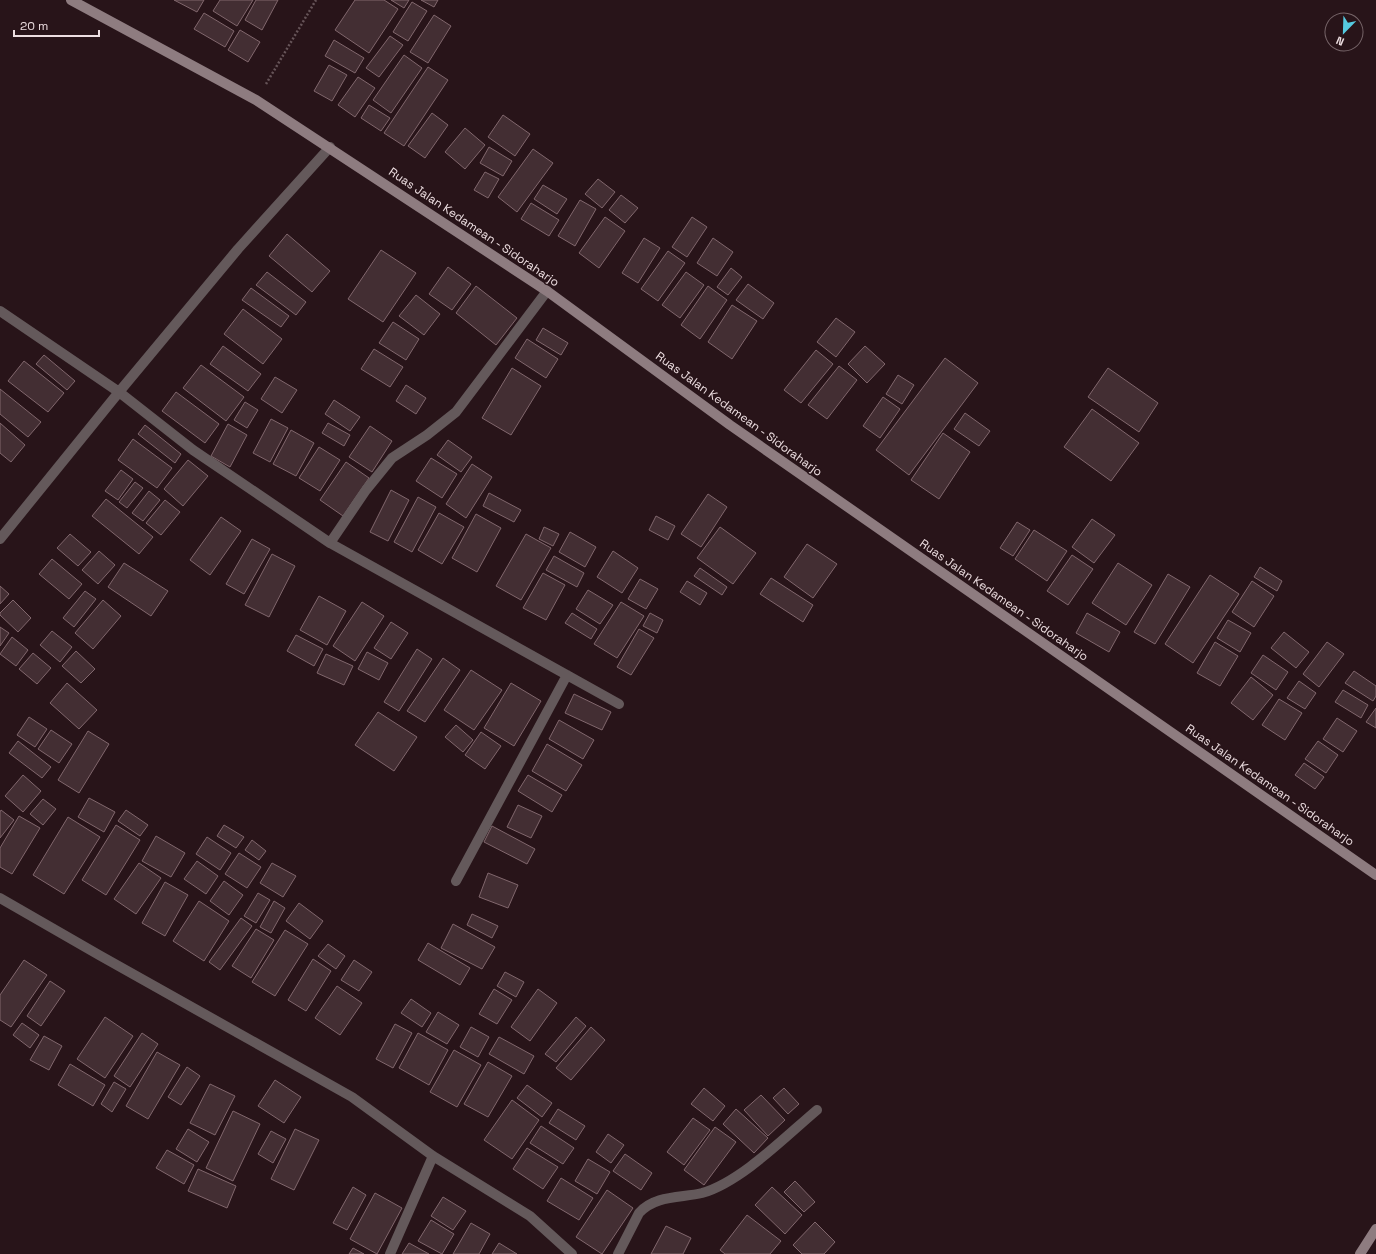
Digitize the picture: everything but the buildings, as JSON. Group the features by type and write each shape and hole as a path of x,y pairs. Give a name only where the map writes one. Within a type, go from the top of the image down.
{"main road":[{"name":"Ruas Jalan Kedamean - Sidoraharjo","path":"71,0 256,100 547,290 737,430 1376,875"},
{"path":"1360,1254 1376,1229"}],"street":[{"path":"0,539 119,392 238,249 330,147"},
{"path":"330,543 366,490 392,458 427,436 456,412 547,290"},
{"path":"0,312 119,392 193,450 330,543 619,704"},
{"path":"456,882 567,675"},
{"path":"0,898 99,956 352,1097 433,1156 530,1216 572,1254"},
{"path":"618,1254 644,1207 658,1201 703,1192 726,1183 754,1163 817,1110"},
{"path":"390,1254 433,1156"}],"path":[{"path":"256,100 316,0"}]}
